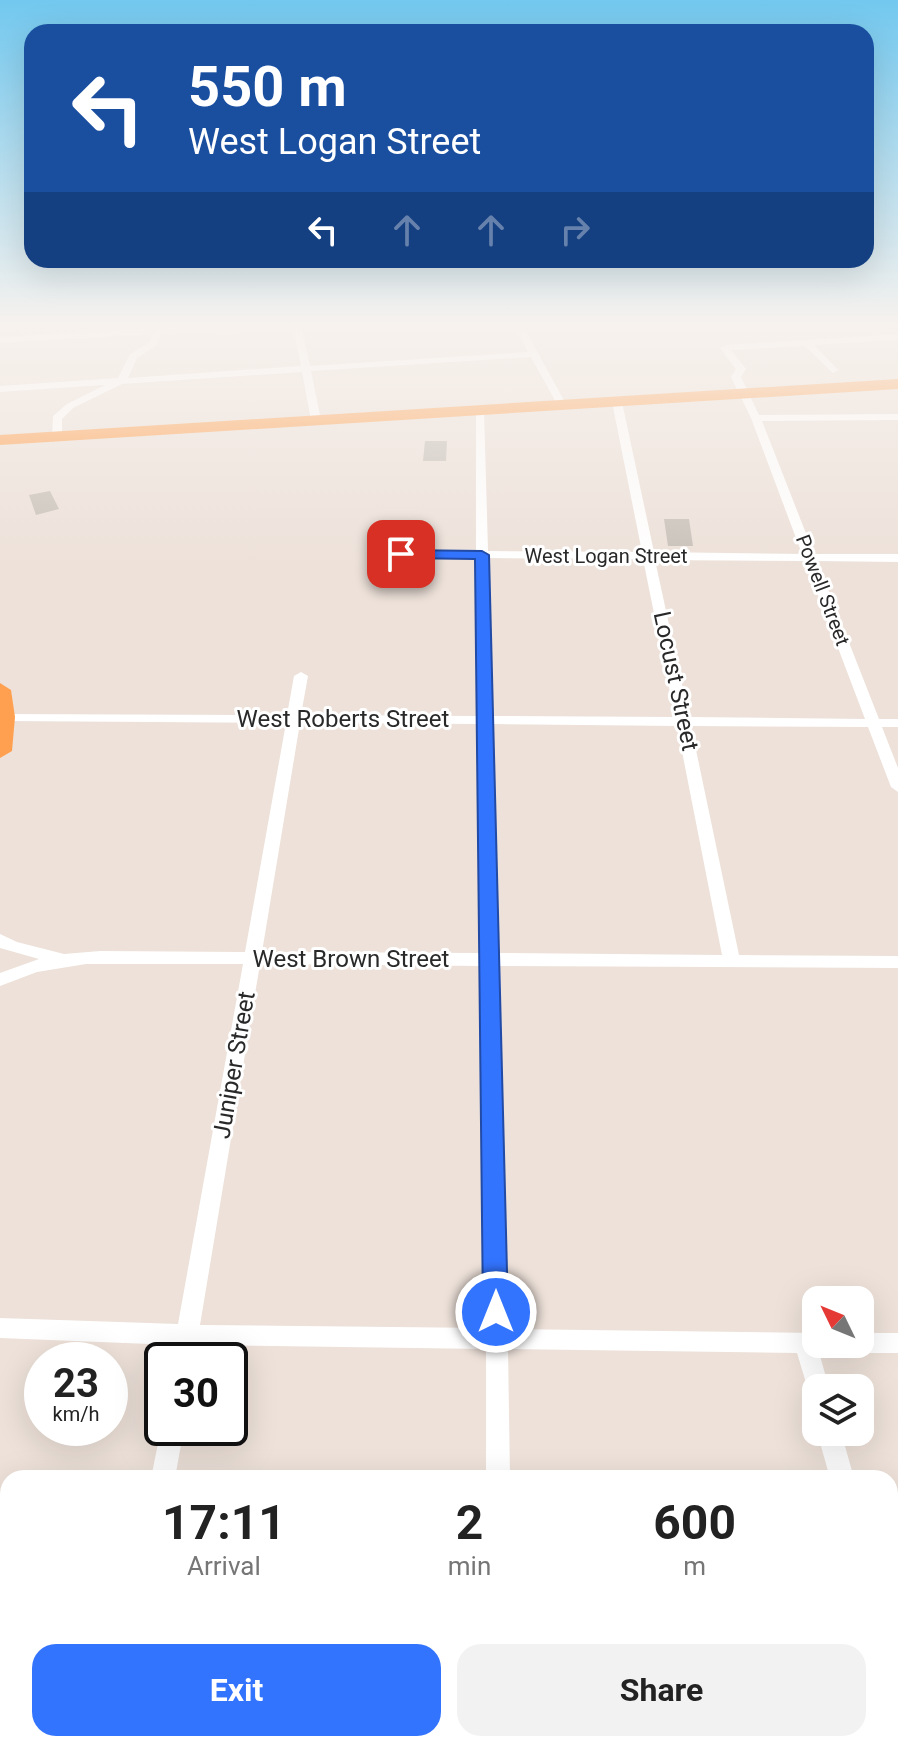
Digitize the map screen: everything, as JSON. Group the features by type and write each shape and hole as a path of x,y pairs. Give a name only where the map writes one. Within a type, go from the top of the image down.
{"highway":[{"path":"0,440 510,408"},
{"path":"0,690 4,717 0,751"}],"street":[{"path":"57,436 57,418 68,408"},
{"path":"313,408 316,420"},
{"name":"Locust Street","path":"618,408 732,961"},
{"name":"Powell Street","path":"752,408 898,787"},
{"path":"479,410 498,1470"},
{"path":"756,418 898,417"},
{"name":"West Logan Street","path":"401,554 898,558"},
{"name":"Juniper Street","path":"186,1342 301,676"},
{"name":"West Roberts Street","path":"4,717 898,723"},
{"path":"0,940 12,947 62,958"},
{"name":"West Brown Street","path":"0,980 28,966 62,958 898,962"},
{"path":"0,1328 187,1335 802,1344"},
{"path":"874,1343 898,1343"},
{"path":"164,1470 169,1446"},
{"path":"833,1446 840,1470"}],"building":[{"path":"425,441 447,441 446,461 423,461"},
{"path":"50,491 59,509 36,515 29,495"},
{"path":"664,519 689,519 693,546 668,546"}],"route":[{"path":"401,554 482,555 496,1312"}]}
